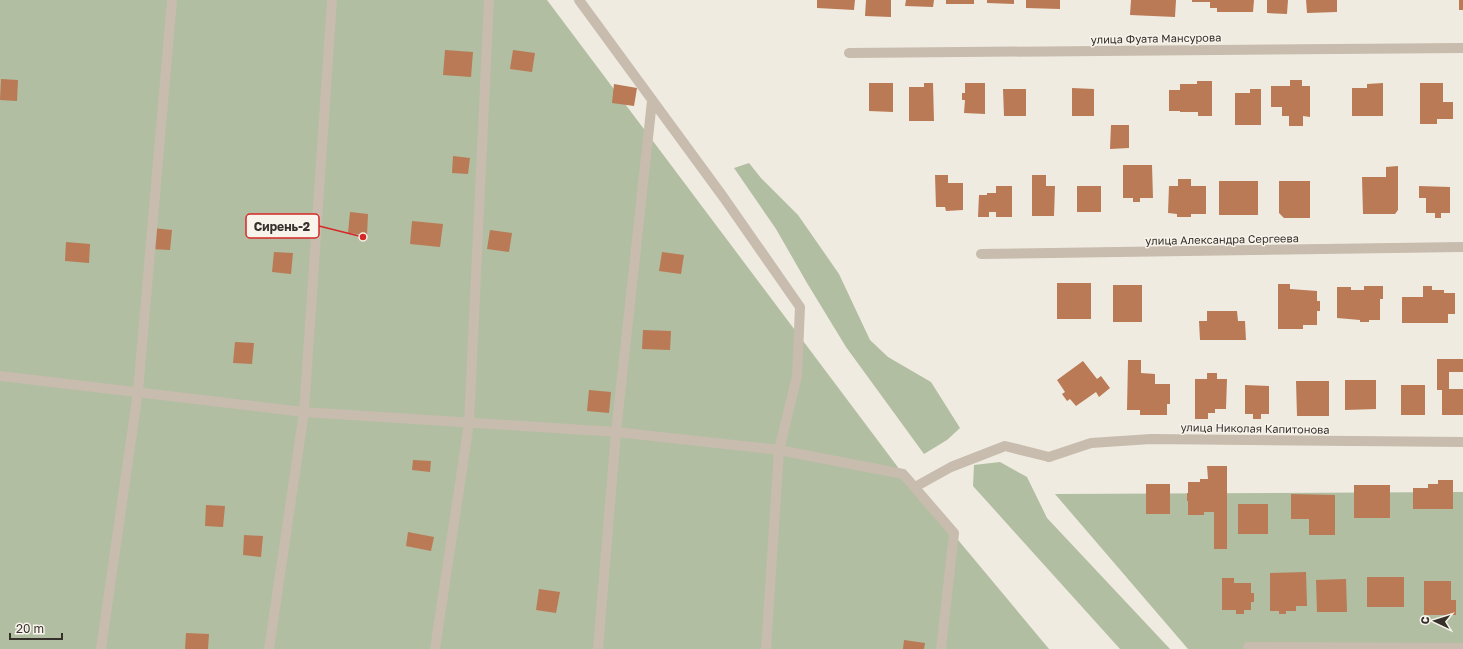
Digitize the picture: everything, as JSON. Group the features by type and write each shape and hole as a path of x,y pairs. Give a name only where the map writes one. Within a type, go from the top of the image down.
{"street":[{"path":"102,649 138,391 172,0"},
{"path":"269,649 304,412 332,0"},
{"path":"435,649 469,423 489,0"},
{"path":"579,0 724,198 800,307 797,376 779,450 766,649"},
{"name":"улица Фуата Мансурова","path":"849,53 1463,48"},
{"path":"598,649 616,432 652,101"},
{"name":"улица Александра Сергеева","path":"981,254 1463,247"},
{"path":"0,376 138,391 304,412 616,432 779,450 903,474 954,532 941,649"},
{"name":"улица Николая Капитонова","path":"915,487 951,467 1005,446 1049,457 1091,443 1151,439 1463,442"},
{"path":"1248,647 1463,648"}],"green space":[{"path":"0,0 547,0 903,474 1049,649 0,649"},
{"path":"749,163 761,178 798,215 839,274 870,340 888,357 931,382 960,428 947,440 924,454 846,347 776,229 734,168"},
{"path":"1000,462 1027,477 1047,518 1170,649 1120,649 973,486 974,465"},
{"path":"1463,492 1463,649 1188,649 1055,494"}],"building":[{"path":"817,0 855,0 854,10 817,8"},
{"path":"866,0 891,0 891,17 865,16"},
{"path":"906,0 934,0 933,7 905,6"},
{"path":"946,0 974,0 974,4 946,4"},
{"path":"987,0 1014,0 1014,4 987,3"},
{"path":"1026,0 1060,0 1060,9 1026,8"},
{"path":"1131,0 1176,0 1175,17 1130,15"},
{"path":"1192,0 1254,0 1253,12 1217,12 1217,8 1210,8 1210,2 1192,2"},
{"path":"1267,0 1288,0 1287,14 1267,13"},
{"path":"1306,0 1337,0 1337,12 1307,13"},
{"path":"1459,0 1463,0 1463,10 1459,10"},
{"path":"445,50 473,52 471,77 443,75"},
{"path":"513,50 535,53 532,72 510,69"},
{"path":"1,79 18,80 17,101 0,100"},
{"path":"1290,80 1302,80 1302,86 1310,86 1310,117 1303,116 1303,126 1289,126 1289,116 1282,116 1282,107 1271,107 1271,86 1290,86"},
{"path":"1197,81 1212,81 1212,116 1198,116 1198,112 1169,111 1169,90 1180,90 1180,84 1197,84"},
{"path":"869,83 893,83 893,112 869,111"},
{"path":"924,83 933,83 934,121 909,121 909,87 924,87"},
{"path":"965,83 985,83 985,114 964,113 965,100 962,100 962,93 965,93"},
{"path":"1383,83 1383,116 1352,116 1352,88 1367,88 1367,84"},
{"path":"1420,83 1443,83 1443,102 1453,102 1453,119 1437,119 1437,124 1420,124"},
{"path":"614,84 637,88 634,106 612,103"},
{"path":"1072,88 1094,89 1094,116 1072,116"},
{"path":"1003,89 1026,89 1026,116 1004,116"},
{"path":"1250,89 1261,89 1261,125 1235,125 1235,93 1250,93"},
{"path":"1111,125 1129,125 1129,148 1110,149"},
{"path":"453,156 470,158 468,174 452,173"},
{"path":"1123,165 1152,165 1153,198 1140,198 1140,202 1133,202 1133,198 1123,198"},
{"path":"1398,166 1398,210 1395,214 1363,214 1362,177 1386,177 1386,167"},
{"path":"935,175 948,175 948,183 963,183 963,210 946,211 945,207 936,207"},
{"path":"1032,175 1046,175 1046,186 1055,186 1054,216 1032,216"},
{"path":"1178,179 1191,179 1191,186 1206,186 1206,214 1191,214 1191,217 1177,217 1177,214 1168,213 1169,186 1178,186"},
{"path":"1219,181 1258,181 1258,215 1219,215"},
{"path":"1279,181 1310,181 1310,218 1284,218 1279,213"},
{"path":"996,186 1012,186 1012,217 996,217 996,212 989,212 989,217 978,217 979,195 996,193"},
{"path":"1077,186 1101,186 1101,212 1077,212"},
{"path":"1419,186 1450,187 1450,213 1441,213 1441,218 1435,218 1435,213 1426,213 1426,198 1419,198"},
{"path":"350,212 368,214 367,235 348,233"},
{"path":"412,221 443,224 440,247 410,244"},
{"path":"153,228 172,230 170,250 151,249"},
{"path":"490,230 512,233 509,252 487,249"},
{"path":"66,242 90,244 89,263 65,261"},
{"path":"274,252 293,253 291,274 272,272"},
{"path":"662,252 684,255 681,274 659,271"},
{"path":"1057,283 1091,283 1091,319 1057,319"},
{"path":"1278,284 1290,284 1290,289 1317,291 1317,301 1320,301 1320,311 1317,311 1317,325 1303,325 1303,329 1278,329"},
{"path":"1113,285 1142,285 1142,322 1113,322"},
{"path":"1364,286 1383,286 1383,299 1380,299 1380,320 1360,322 1360,320 1337,318 1337,287 1351,287 1351,290 1364,290"},
{"path":"1423,286 1432,286 1432,290 1444,290 1444,293 1455,293 1455,314 1448,314 1448,323 1402,323 1402,297 1423,297"},
{"path":"1207,311 1237,311 1238,321 1245,321 1246,340 1200,340 1199,321 1207,321"},
{"path":"643,330 671,331 670,350 642,349"},
{"path":"235,342 254,343 252,364 233,363"},
{"path":"1437,359 1463,359 1463,372 1449,372 1449,389 1463,389 1463,415 1442,415 1442,390 1437,390"},
{"path":"1128,360 1141,360 1141,373 1155,374 1155,384 1170,384 1170,404 1167,404 1167,415 1140,415 1140,410 1127,410"},
{"path":"1083,361 1097,379 1101,376 1110,388 1099,397 1096,392 1076,406 1070,399 1067,401 1062,394 1065,392 1057,380"},
{"path":"1207,373 1217,373 1217,379 1227,379 1226,409 1215,409 1215,413 1208,413 1208,419 1195,419 1195,379 1207,379"},
{"path":"1345,380 1376,380 1376,409 1345,410"},
{"path":"1296,381 1329,381 1329,416 1297,416"},
{"path":"1245,385 1269,386 1269,414 1261,414 1261,419 1253,419 1253,414 1245,414"},
{"path":"1401,385 1425,385 1425,415 1401,415"},
{"path":"589,390 611,392 609,413 587,411"},
{"path":"413,460 431,461 430,472 412,470"},
{"path":"1207,466 1227,466 1227,549 1214,549 1214,512 1204,512 1204,515 1188,515 1188,482 1200,482 1200,479 1208,479"},
{"path":"1438,480 1453,480 1453,509 1413,509 1413,488 1428,488 1428,484 1438,484"},
{"path":"1146,484 1170,484 1170,514 1146,514"},
{"path":"1354,485 1390,485 1390,518 1354,518"},
{"path":"1291,494 1335,495 1335,535 1309,535 1309,519 1291,519"},
{"path":"1238,504 1268,504 1268,534 1238,534"},
{"path":"206,505 225,506 223,527 205,526"},
{"path":"408,532 434,537 431,551 406,546"},
{"path":"244,535 263,536 261,557 243,555"},
{"path":"1306,572 1307,606 1296,606 1296,611 1286,611 1286,614 1279,614 1279,611 1270,611 1270,573"},
{"path":"1367,577 1404,577 1404,607 1367,607"},
{"path":"1222,578 1234,578 1234,583 1251,583 1251,593 1254,593 1254,602 1251,602 1251,610 1244,610 1244,614 1236,614 1236,610 1222,610"},
{"path":"1346,579 1347,612 1317,612 1316,580"},
{"path":"1424,581 1451,581 1451,600 1456,600 1456,615 1424,615"},
{"path":"539,589 560,592 556,613 536,610"},
{"path":"186,633 209,634 208,649 185,649"},
{"path":"904,640 925,643 924,649 903,649"}],"place":[{"name":"Сирень-2","path":"363,237"}]}
